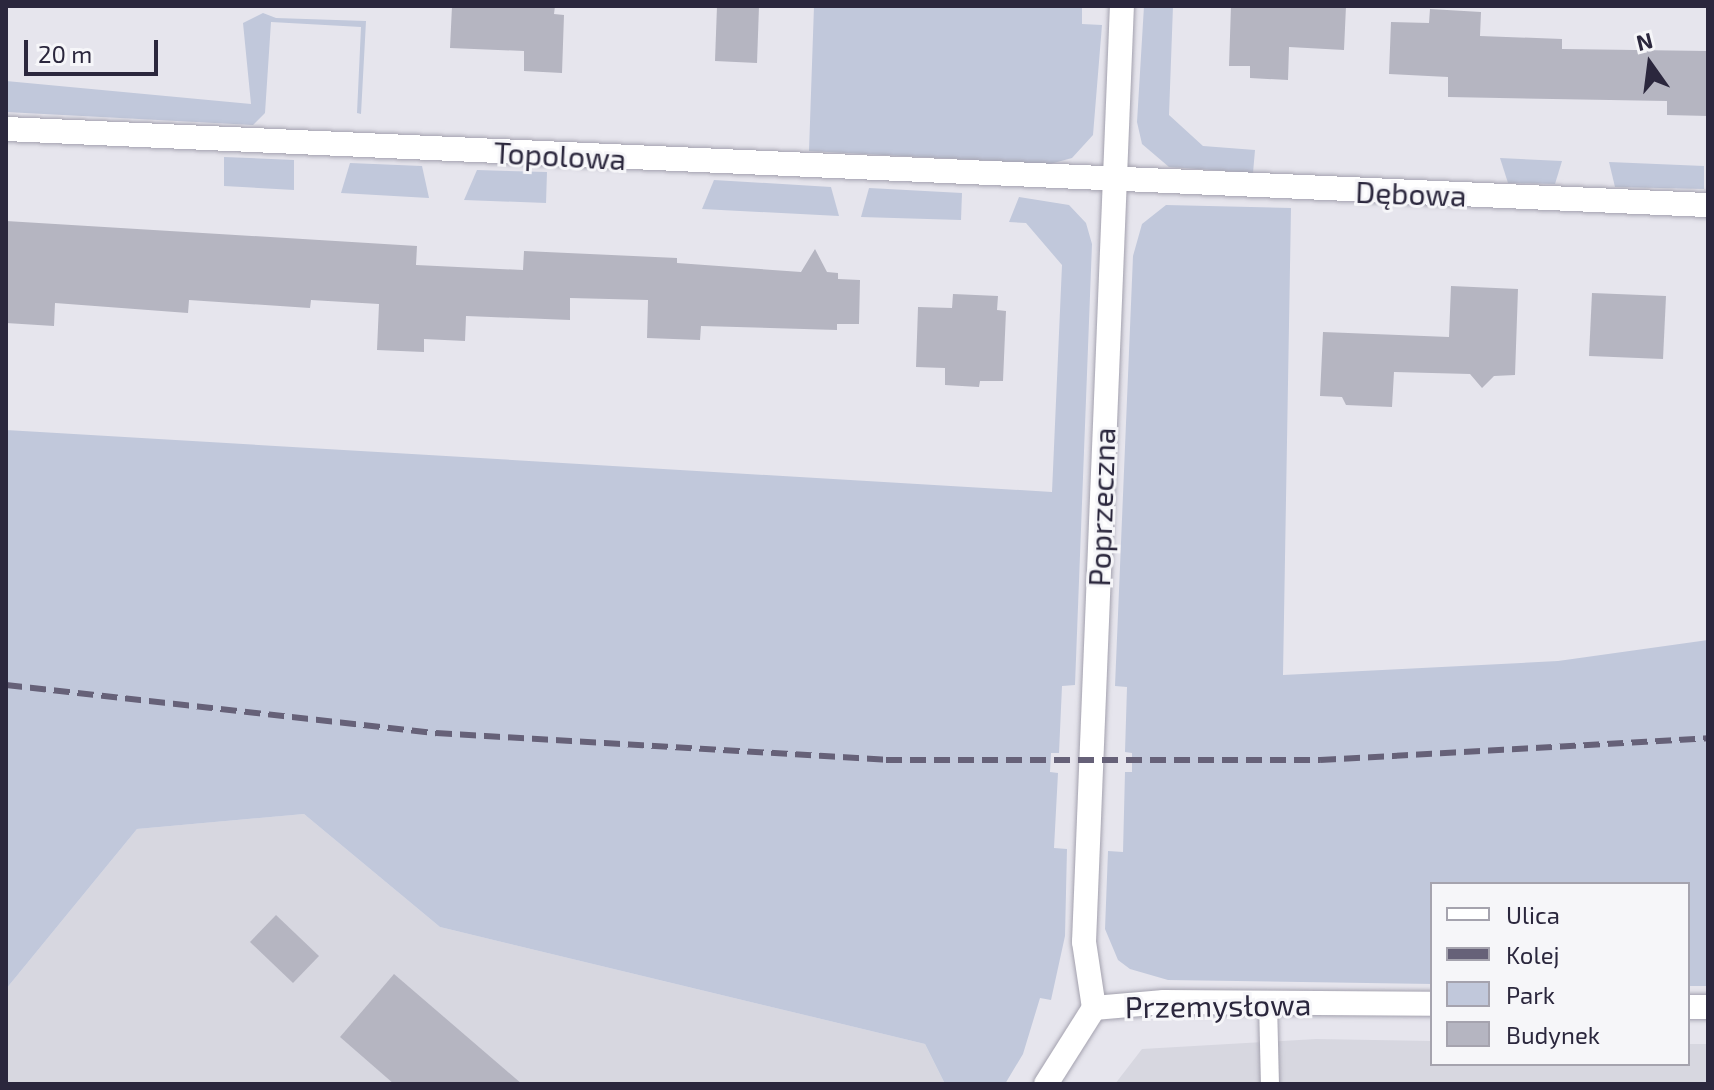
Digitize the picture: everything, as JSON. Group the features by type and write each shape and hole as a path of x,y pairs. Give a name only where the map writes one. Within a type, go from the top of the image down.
{"street":[{"name":"Poprzeczna","path":"1094,1008 1084,942 1122,6"},
{"name":"Topolowa","path":"6,129 1113,181"},
{"name":"Dębowa","path":"1113,181 1708,205"},
{"name":"Przemysłowa","path":"1046,1084 1094,1008 1164,1002 1430,1004"}],"lane":[{"path":"1268,1003 1270,1084"}],"shaded area":[{"path":"304,814 440,927 925,1044 945,1084 6,1084 6,989 137,829"},
{"path":"1316,1039 1430,1041 1430,1066 1690,1066 1690,1044 1708,1044 1708,1084 1115,1084 1142,1049"}],"green space":[{"path":"814,6 1082,6 1082,24 1102,25 1093,135 1072,158 1050,164 809,151"},
{"path":"1144,6 1173,6 1169,115 1203,146 1255,150 1253,173 1169,167 1142,144 1137,122"},
{"path":"263,13 276,18 366,21 361,114 357,113 361,27 271,22 265,113 253,125 6,112 6,81 251,104 243,23"},
{"path":"224,157 294,160 294,190 224,186"},
{"path":"1500,158 1562,161 1555,184 1508,183"},
{"path":"1609,162 1704,166 1704,189 1615,187"},
{"path":"350,163 422,166 429,198 341,193"},
{"path":"477,170 547,172 546,203 464,200"},
{"path":"714,180 831,187 839,216 702,209"},
{"path":"869,188 962,193 961,220 861,217"},
{"path":"1019,197 1069,205 1086,223 1092,244 1075,685 1062,686 1059,753 1051,753 1050,772 1058,773 1054,848 1067,849 1065,936 1051,1000 1040,998 1023,1054 1005,1084 945,1084 925,1044 440,927 304,814 137,829 6,989 6,430 1052,492 1062,265 1026,223 1009,222"},
{"path":"1166,205 1291,208 1283,675 1558,661 1708,640 1708,986 1690,986 1690,882 1430,882 1430,984 1168,980 1130,969 1118,960 1105,929 1108,851 1123,852 1125,772 1132,772 1132,753 1125,752 1127,687 1115,686 1133,256 1142,224"}],"building":[{"path":"452,6 555,6 554,14 564,15 562,73 524,71 524,51 450,48"},
{"path":"717,6 759,6 757,63 715,61"},
{"path":"1231,6 1346,6 1344,50 1289,47 1288,80 1250,78 1250,66 1229,66"},
{"path":"1430,9 1481,12 1480,36 1562,39 1562,49 1708,51 1708,116 1667,115 1667,101 1448,97 1448,77 1389,74 1391,22 1429,23"},
{"path":"6,221 417,246 416,265 523,270 524,251 677,258 677,263 801,272 815,249 827,272 838,273 838,279 860,280 859,324 837,324 837,330 701,326 700,340 647,338 648,300 570,298 570,320 466,316 465,341 424,339 424,352 377,350 379,304 311,300 310,308 189,300 188,313 55,303 54,326 6,323"},
{"path":"1451,286 1518,289 1515,375 1494,376 1482,388 1470,374 1394,372 1392,407 1346,405 1342,397 1320,396 1323,332 1449,337"},
{"path":"1592,293 1666,296 1663,359 1589,356"},
{"path":"953,294 998,296 997,310 1006,311 1003,381 980,381 979,387 945,385 945,368 916,367 918,307 952,308"},
{"path":"276,915 319,956 293,983 250,942"},
{"path":"394,974 522,1084 394,1084 340,1037"}],"railway":[{"path":"6,685 436,733 886,760 1320,760 1708,738"}]}
